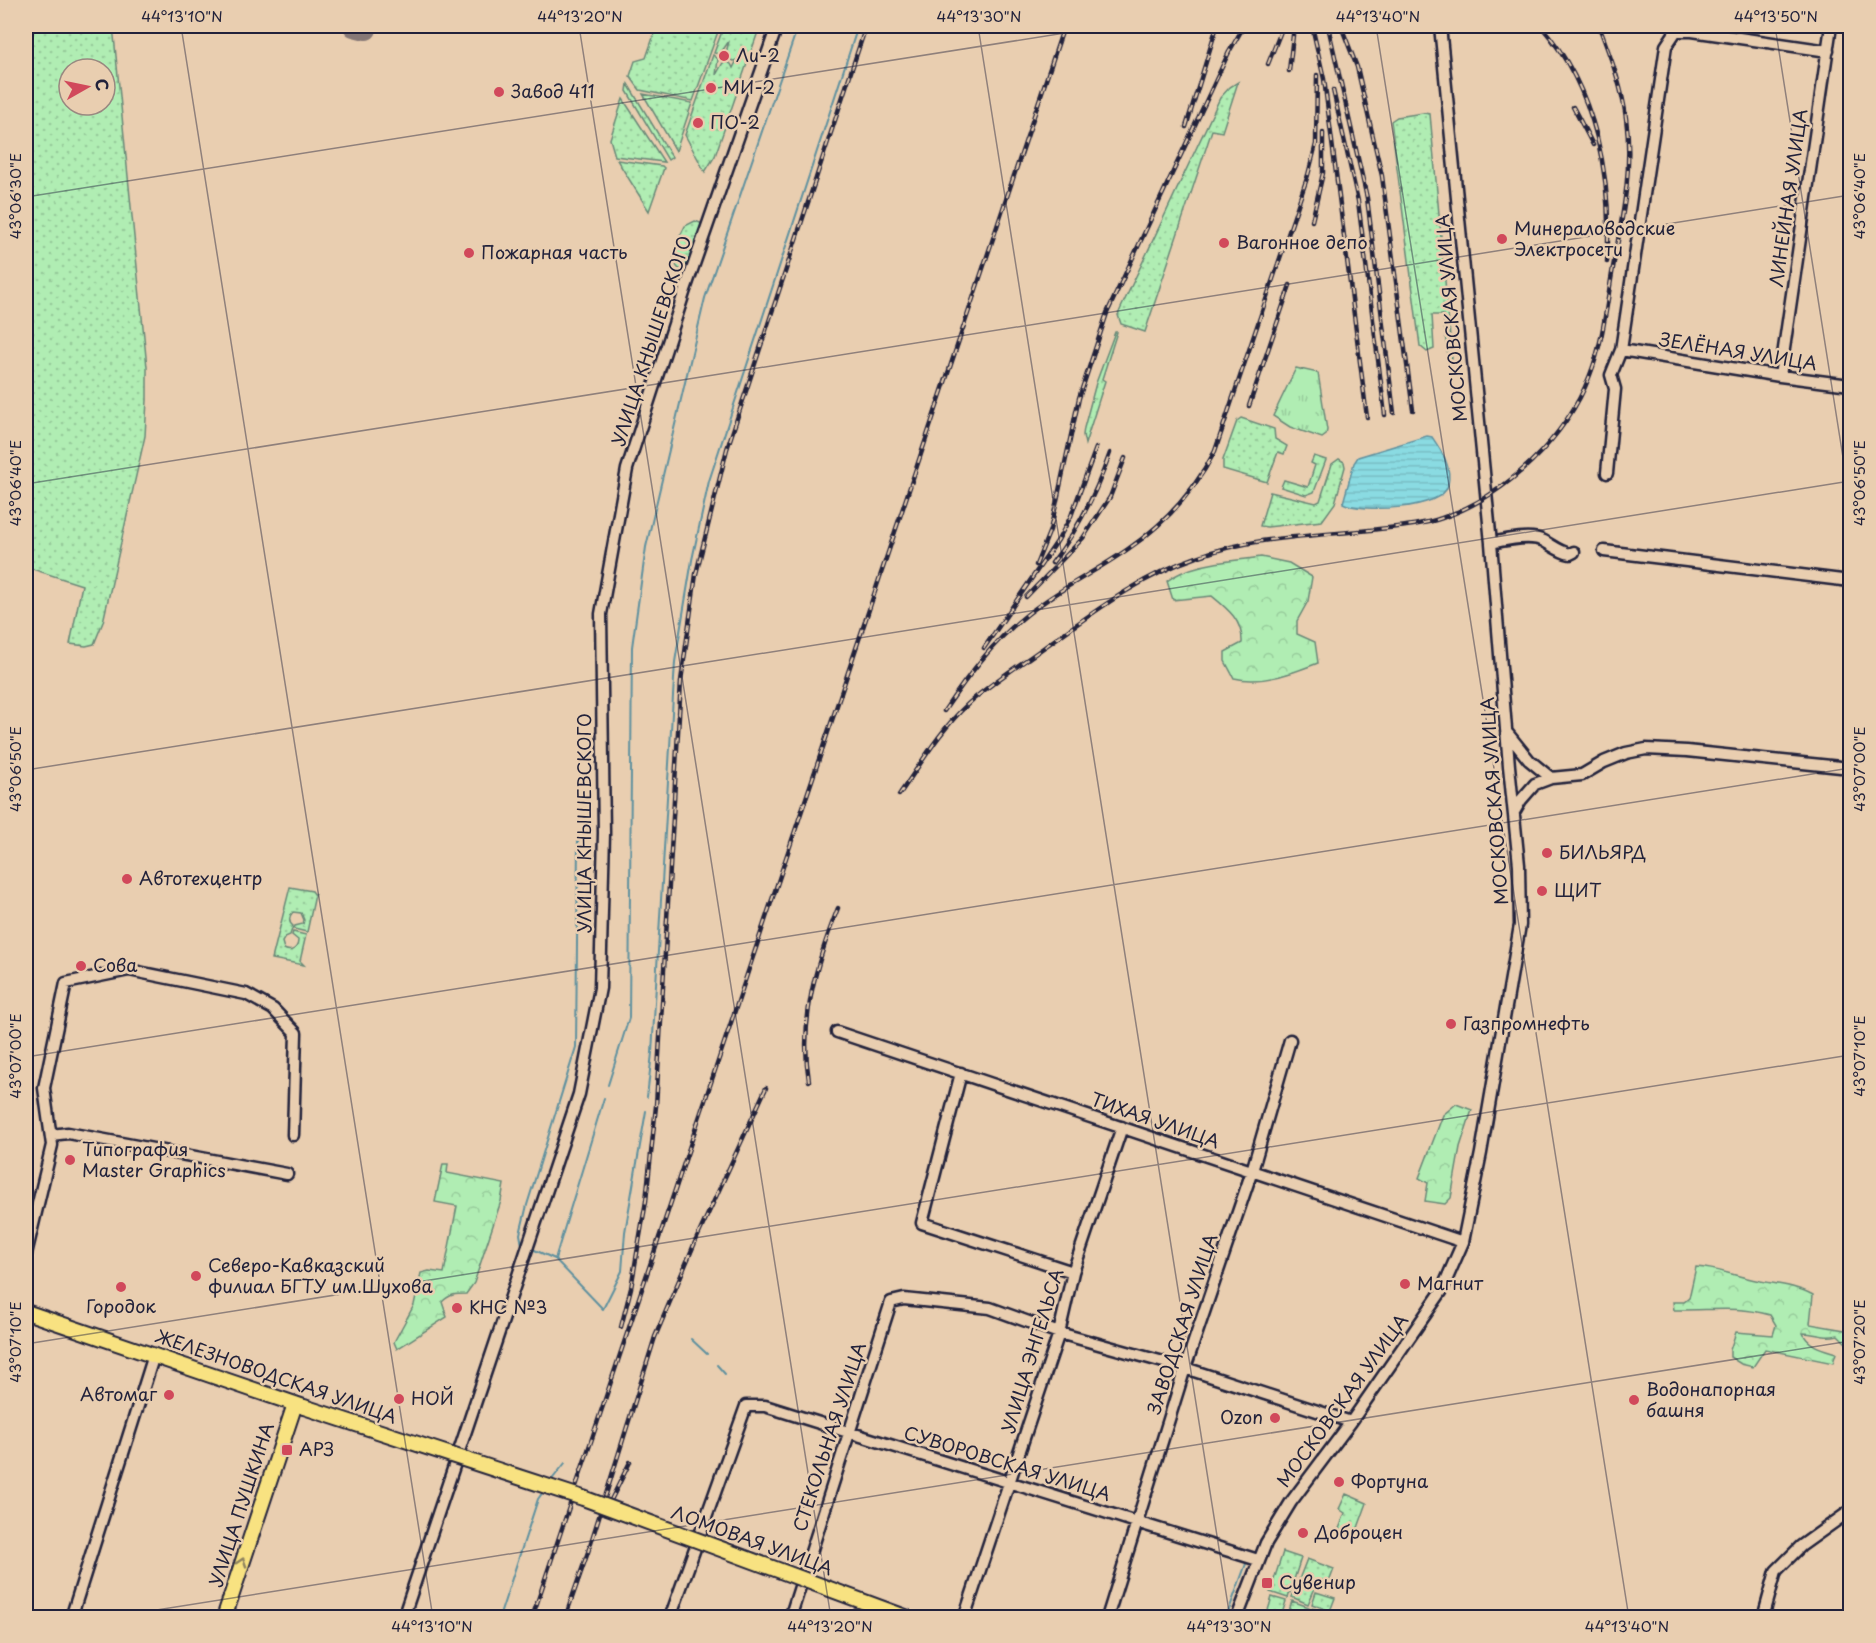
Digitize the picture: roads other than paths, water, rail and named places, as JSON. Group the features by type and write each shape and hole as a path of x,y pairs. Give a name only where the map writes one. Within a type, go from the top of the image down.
{"main road":[{"name":"ЖЕЛЕЗНОВОДСКАЯ УЛИЦА","path":"26,1312 299,1406 583,1498"},
{"name":"УЛИЦА ПУШКИНА","path":"224,1617 299,1406"},
{"name":"ЛОМОВАЯ УЛИЦА","path":"583,1498 908,1617"}],"street":[{"name":"УЛИЦА КНЫШЕВСКОГО","path":"403,1617 579,1094 600,988 604,833 602,614 625,480 685,290 777,26"},
{"name":"МОСКОВСКАЯ УЛИЦА","path":"1237,1617 1266,1543 1291,1502 1441,1293 1463,1242 1481,1153 1520,926 1520,865 1440,26"},
{"name":"ЛИНЕЙНАЯ УЛИЦА","path":"1780,376 1831,26"},
{"path":"1607,473 1615,389 1611,375 1621,350 1666,46 1676,31 1692,31 1828,51"},
{"name":"ЗЕЛЁНАЯ УЛИЦА","path":"1621,350 1851,385"},
{"path":"1491,543 1515,538 1542,539 1563,552 1570,554 1574,552"},
{"path":"1604,551 1851,581"},
{"path":"1506,732 1529,760 1551,778"},
{"path":"1514,812 1535,784 1551,778 1582,775 1626,753 1646,749 1851,768"},
{"path":"1509,766 1524,759 1529,760"},
{"path":"26,1254 52,1146 44,1088 66,983 129,970 246,994 273,1009 296,1034 293,1135"},
{"name":"ТИХАЯ УЛИЦА","path":"837,1032 1463,1242"},
{"name":"ЗАВОДСКАЯ УЛИЦА","path":"1107,1617 1185,1368 1252,1171 1290,1040"},
{"path":"961,1073 922,1223 1073,1272"},
{"name":"УЛИЦА ЭНГЕЛЬСА","path":"964,1617 1059,1333 1073,1272 1122,1127"},
{"path":"51,1135 68,1133 287,1174"},
{"name":"СТЕКОЛЬНАЯ УЛИЦА","path":"790,1617 891,1302 904,1299 990,1308 1059,1333"},
{"path":"1059,1333 1185,1368 1350,1422"},
{"path":"71,1617 154,1355"},
{"name":"СУВОРОВСКАЯ УЛИЦА","path":"670,1617 746,1406 765,1406 1258,1560"},
{"path":"1763,1617 1776,1571 1802,1546 1851,1511"}],"water":[{"path":"1427,436 1432,437 1443,454 1449,472 1448,485 1443,493 1432,500 1400,507 1366,508 1343,503 1354,463 1358,457"}],"waterway":[{"path":"608,1085 629,1018 632,647 646,547 705,298 798,26"},
{"path":"647,1097 652,1053 675,662 692,560 709,481 858,26"},
{"path":"525,1246 522,1245 520,1234 527,1205 576,1047 578,840"},
{"path":"555,1259 604,1098"},
{"path":"530,1248 555,1259 603,1309 622,1271 625,1232 646,1111"},
{"path":"691,1339 707,1354"},
{"path":"717,1365 725,1374"},
{"path":"550,1482 565,1463"},
{"path":"499,1618 538,1499 543,1492"},
{"path":"1226,1618 1247,1561"}],"railway":[{"path":"621,1327 631,1288 646,1201 656,1106 681,681 696,574 727,449 866,26"},
{"path":"532,1618 1064,26"},
{"path":"1186,127 1217,26"},
{"path":"1036,565 1050,530 1079,398 1107,313 1229,52 1244,26"},
{"path":"1268,64 1283,26"},
{"path":"1289,71 1294,26"},
{"path":"1312,26 1324,79 1367,417"},
{"path":"1328,26 1367,198 1394,413"},
{"path":"1341,26 1357,67 1382,176 1413,410"},
{"path":"1541,26 1560,51 1575,78 1588,107 1597,137 1607,199 1607,262"},
{"path":"899,795 939,736 977,696 1082,620 1157,574 1197,557 1239,545 1282,538 1406,526 1442,518 1466,508 1511,480 1550,442 1566,421 1579,398 1599,348 1626,190 1628,136 1624,106 1615,71 1599,26"},
{"path":"944,711 981,661 1012,627 1049,598 1142,539 1178,506 1207,466 1215,451 1308,175 1316,144 1317,75"},
{"path":"1333,90 1358,201 1385,415"},
{"path":"1573,107 1593,145"},
{"path":"1312,221 1323,173 1323,133"},
{"path":"1249,406 1290,285"},
{"path":"984,648 1058,540 1071,516 1096,448"},
{"path":"1052,563 1086,510 1110,453"},
{"path":"1026,597 1083,538 1110,497 1125,458"},
{"path":"809,1081 806,1058 808,1014 817,971 838,908"},
{"path":"565,1618 655,1337 696,1240 766,1088"},
{"path":"611,1500 630,1462"}],"place":[{"name":"Ли-2","path":"724,56"},
{"name":"МИ-2","path":"711,88"},
{"name":"Завод 411","path":"499,92"},
{"name":"ПО-2","path":"698,123"},
{"name":"Минераловодские Электросети","path":"1502,239"},
{"name":"Вагонное депо","path":"1224,243"},
{"name":"Пожарная часть","path":"469,253"},
{"name":"БИЛЬЯРД","path":"1547,853"},
{"name":"Автотехцентр","path":"127,879"},
{"name":"ЩИТ","path":"1542,891"},
{"name":"Сова","path":"81,966"},
{"name":"Газпромнефть","path":"1451,1024"},
{"name":"Типография Master Graphics","path":"70,1160"},
{"name":"Северо-Кавказский филиал БГТУ им.Шухова","path":"196,1276"},
{"name":"Магнит","path":"1405,1284"},
{"name":"Городок","path":"121,1287"},
{"name":"КНС №3","path":"457,1308"},
{"name":"Автомаг","path":"169,1395"},
{"name":"НОЙ","path":"399,1399"},
{"name":"Водонапорная башня","path":"1634,1400"},
{"name":"Ozon","path":"1275,1418"},
{"name":"АРЗ","path":"287,1450"},
{"name":"Фортуна","path":"1339,1482"},
{"name":"Доброцен","path":"1303,1533"},
{"name":"Сувенир","path":"1267,1583"}]}
